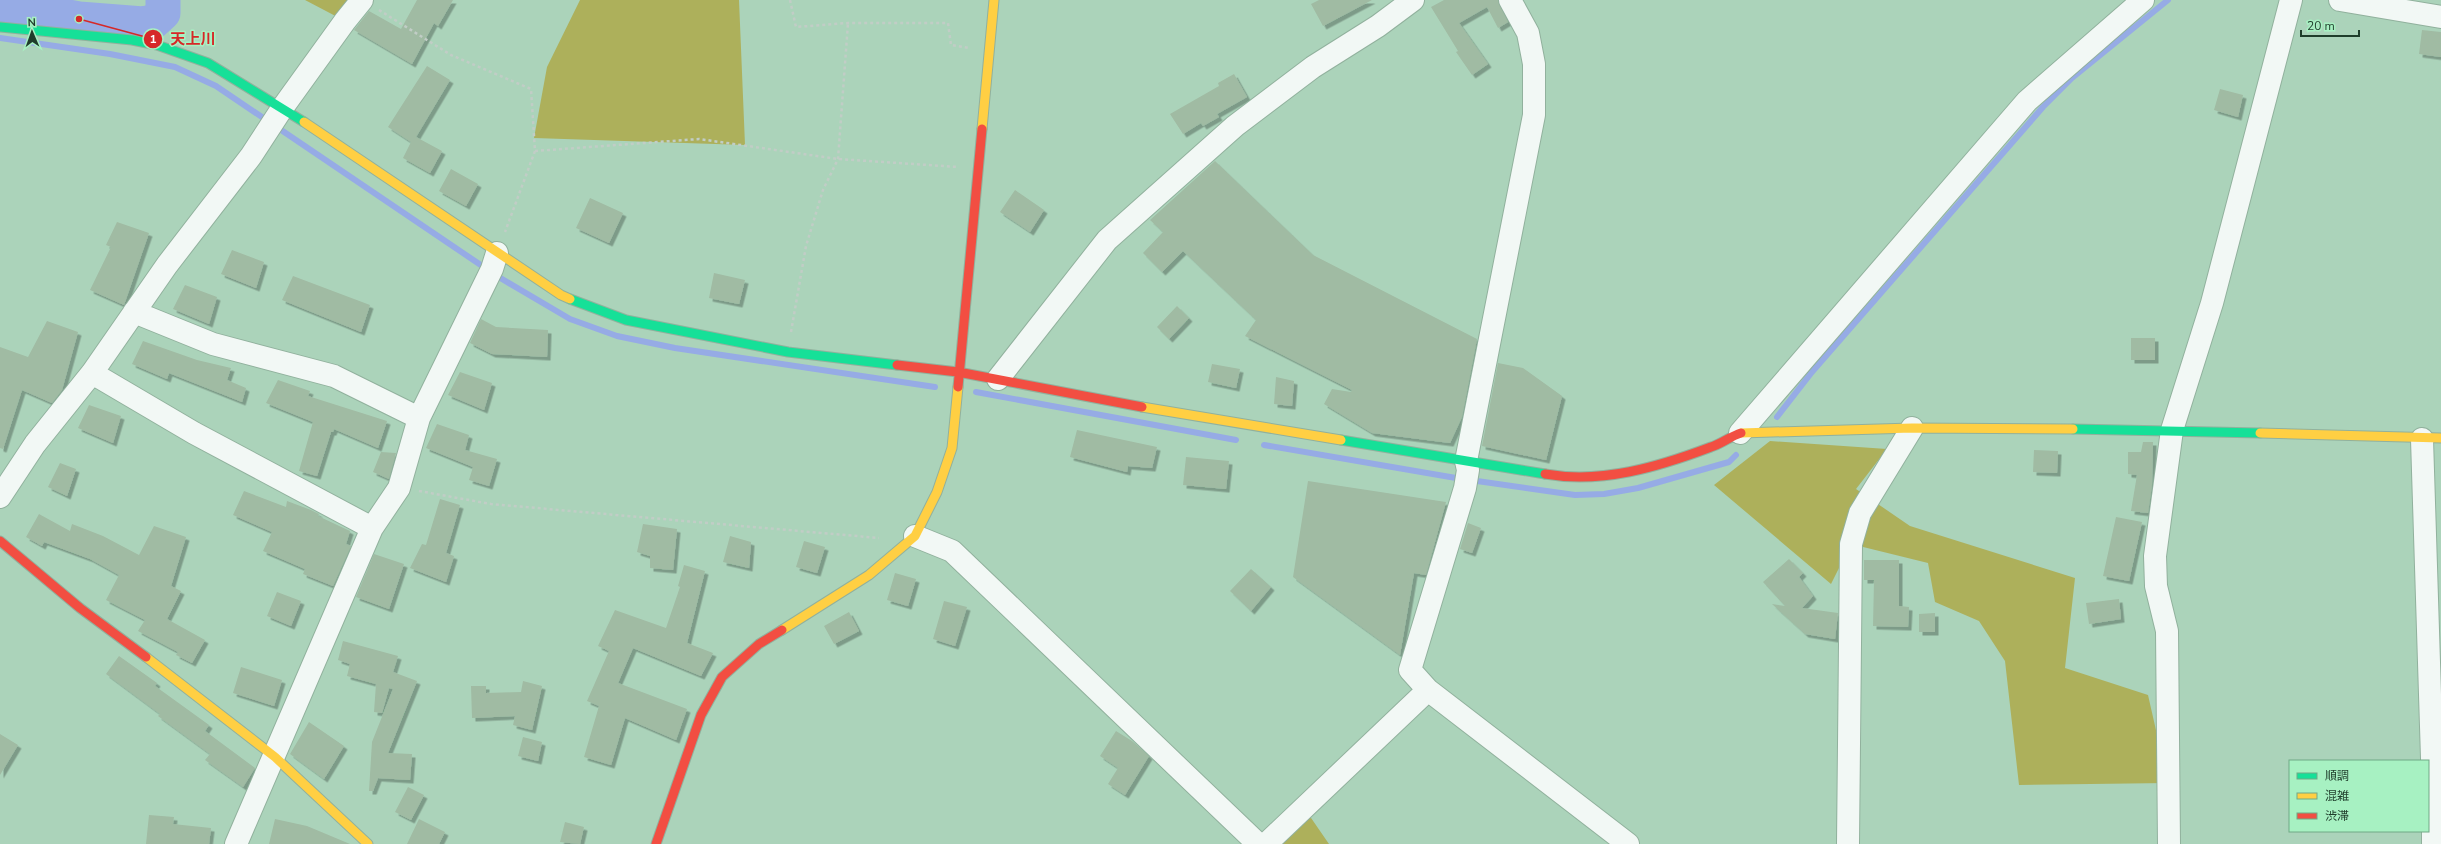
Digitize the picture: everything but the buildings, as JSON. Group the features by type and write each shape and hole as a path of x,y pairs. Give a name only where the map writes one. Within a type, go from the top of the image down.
{"street":[{"path":"0,496 35,444 92,373 134,312 252,156 276,118 345,21 362,0"},
{"path":"656,844 701,715 722,677 759,644 869,575 915,536 937,492 952,448 994,0"},
{"path":"998,379 1108,240 1235,126 1313,67 1378,26 1413,0"},
{"path":"1510,0 1528,33 1534,64 1534,115 1466,473 1410,670 1428,690 1628,844"},
{"path":"0,27 132,40 157,45 208,63 276,118 492,267 596,310 626,320 788,352 958,372 998,379 1466,473 1568,478 1633,473 1712,447 1740,433 2027,101 2143,0"},
{"path":"2170,844 2167,631 2156,586 2155,556 2172,430 2214,296 2291,0"},
{"path":"2340,0 2441,17"},
{"path":"236,844 275,757 372,528 399,488 419,418 492,267"},
{"path":"134,312 213,344 334,376 419,418"},
{"path":"92,373 194,433 372,528"},
{"path":"1740,433 1912,428 2172,430 2432,439 2433,844"},
{"path":"1848,844 1851,544 1860,513 1912,428"},
{"path":"915,536 952,550 1258,844"},
{"path":"0,541 80,608 180,682 275,757 368,844"},
{"path":"1266,844 1428,690"}],"path":[{"path":"362,0 451,55 531,89 535,151 492,267"},
{"path":"790,0 796,27 848,22 948,23 952,45 989,51"},
{"path":"788,352 806,246 823,190 838,159 848,22"},
{"path":"535,151 699,139 838,159 978,168"},
{"path":"399,488 491,504 885,539 915,536"}],"green space":[{"path":"305,0 359,0 345,21"},
{"path":"580,0 739,0 745,145 534,138 547,67"},
{"path":"1770,441 1887,449 1856,489 1910,526 2075,578 2065,668 2148,695 2168,783 2019,785 2005,661 1979,621 1935,602 1928,563 1851,544 1831,584 1714,485"},
{"path":"1309,815 1329,844 1271,844"}],"waterway":[{"path":"0,4 79,19 143,24 153,22 163,13 163,0"},
{"path":"1777,417 1812,372 2043,107 2072,78 2168,0"},
{"path":"0,38 110,54 175,67 216,86 497,276 570,319 617,336 675,348 935,387"},
{"path":"976,392 1236,440"},
{"path":"1264,445 1456,478 1575,495 1604,494 1638,488 1729,462 1736,455"}],"traffic: fast":[{"path":"0,27 132,40 157,45 208,63 304,122"},
{"path":"570,299 626,320 788,352 897,365"},
{"path":"2073,429 2260,433"},
{"path":"1341,440 1545,474"}],"traffic: slow":[{"path":"982,129 994,0"},
{"path":"304,122 561,295 570,299"},
{"path":"782,630 869,575 915,536 937,492 952,448 958,387"},
{"path":"1142,407 1341,440"},
{"path":"1741,433 1912,428 2073,429"},
{"path":"2260,433 2441,438"},
{"path":"146,657 275,757 368,844"}],"traffic: jam":[{"path":"958,387 982,129"},
{"path":"897,365 958,372 1142,407"},
{"path":"1545,474 1566,477 1588,477 1630,472 1671,461 1715,446 1741,433"},
{"path":"0,541 80,608 146,657"},
{"path":"656,844 701,715 722,677 759,644 782,630"}],"place":[{"name":"天上川","path":"79,19"}]}
